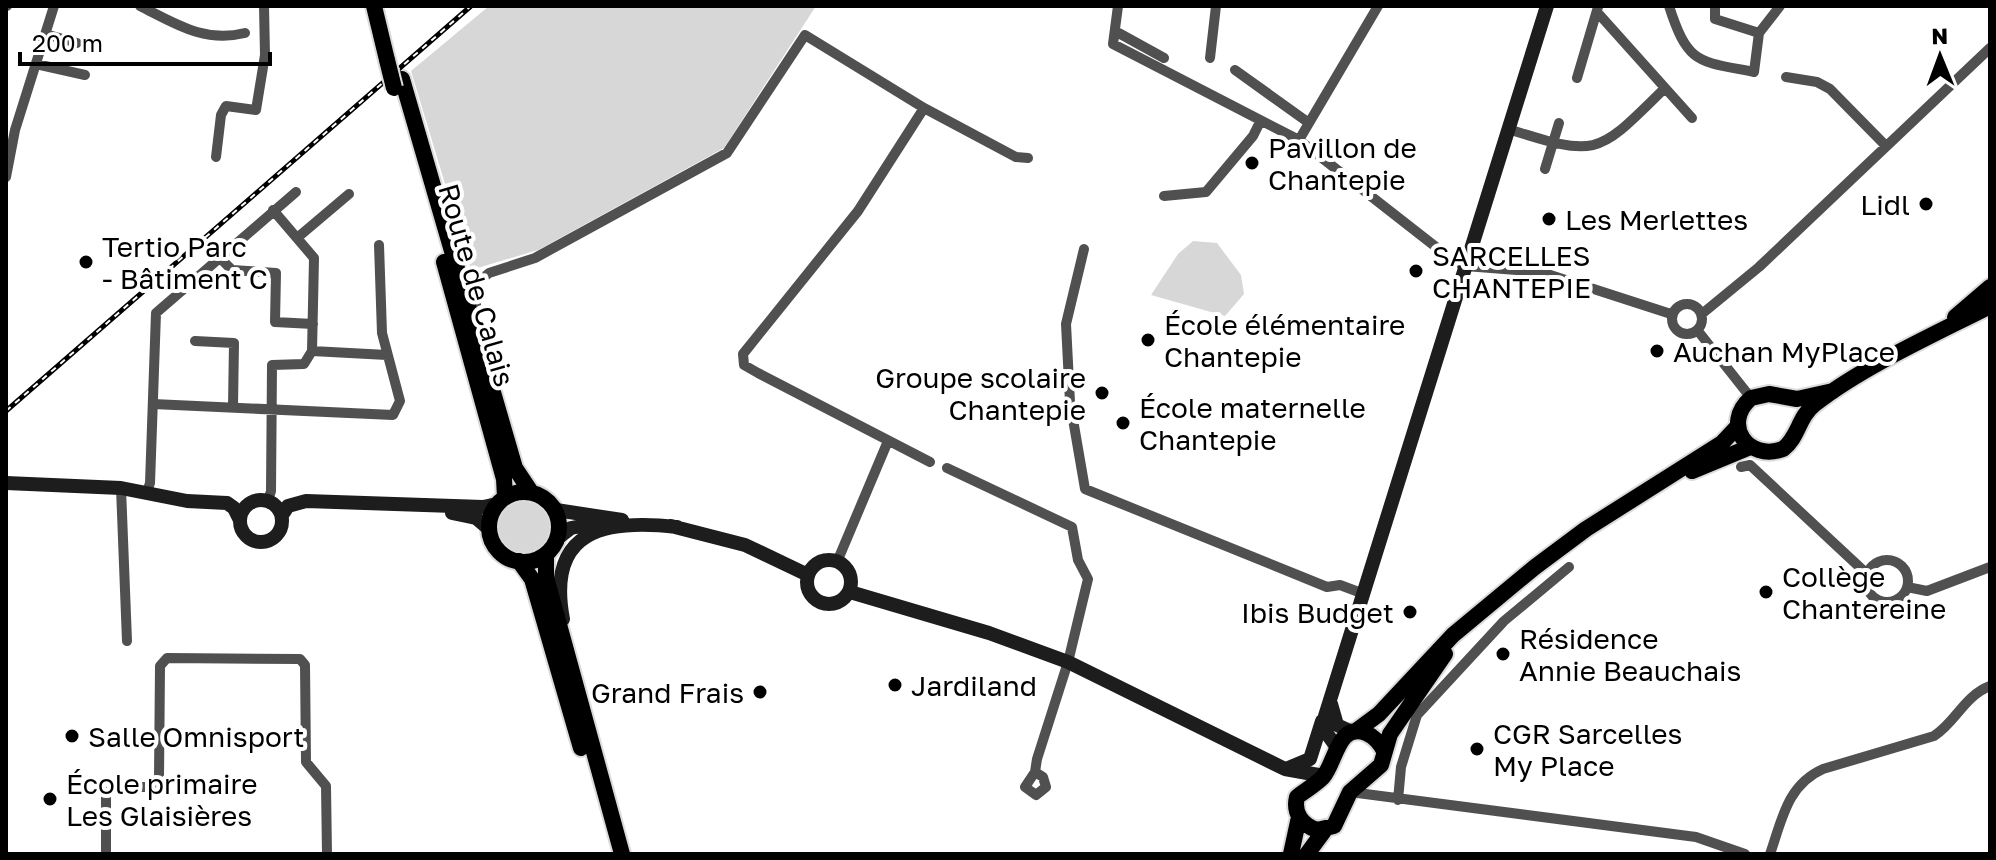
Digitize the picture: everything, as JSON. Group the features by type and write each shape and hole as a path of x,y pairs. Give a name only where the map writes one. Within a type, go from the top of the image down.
{"main road":[{"path":"374,6 398,84"},
{"path":"384,6 391,56"},
{"path":"1285,769 1310,759 1328,710 1547,6"},
{"name":"Route de Calais","path":"398,84 459,275 515,468 531,492"},
{"name":"Route de Calais","path":"398,84 504,479 501,501"},
{"path":"1919,344 1990,287"},
{"path":"1833,391 1804,398 1762,394 1751,398 1742,407 1738,426 1740,436 1750,447 1768,452 1783,449 1794,437 1807,410 1833,391 1988,310"},
{"path":"1782,397 1794,409 1797,426"},
{"path":"1297,799 1324,776 1341,738 1379,714 1436,651 1561,546 1728,438 1738,426"},
{"path":"1647,491 1750,447"},
{"path":"6,483 121,488 176,499 227,503 234,508 246,535 255,541 266,541 279,532 269,505"},
{"path":"147,492 241,497 269,505"},
{"path":"240,520 244,509 297,502 357,501 483,507 531,492 546,498 556,510 558,538"},
{"path":"357,501 471,516 489,529 500,552 519,561 528,570 611,854"},
{"path":"489,529 501,501"},
{"path":"556,510 677,527 745,545 808,575"},
{"path":"519,561 531,561 546,554 558,538 575,527 618,519"},
{"path":"578,697 561,604 568,553 583,537 609,526 677,527"},
{"path":"546,554 546,577 622,854"},
{"path":"837,562 848,571 850,592 833,604 819,602 810,594 808,575 817,564 837,562"},
{"path":"850,592 975,629 1068,662 1285,769 1324,776"},
{"path":"1307,854 1324,831 1336,823 1350,792 1381,765 1395,725 1468,624"},
{"path":"1328,710 1337,725 1374,738 1384,751"},
{"path":"1328,710 1325,731 1338,749"},
{"path":"1285,769 1296,785 1299,817 1298,836 1291,854"},
{"path":"1299,817 1310,828 1324,831"}],"street":[{"path":"6,177 15,130 54,6"},
{"path":"140,6 193,33 225,38 245,33"},
{"path":"216,157 221,115 226,106 256,110 265,55 264,6"},
{"path":"1118,6 1113,44 1299,140 1465,266 1541,272 1671,314"},
{"path":"1210,58 1216,6"},
{"path":"1299,140 1378,6"},
{"path":"1669,6 1685,48 1691,55 1707,62 1754,72 1759,33 1780,6"},
{"path":"1715,6 1715,19 1721,24 1759,33"},
{"path":"1577,78 1598,9"},
{"path":"1598,9 1692,118"},
{"path":"1115,31 1164,58"},
{"path":"45,34 77,43"},
{"path":"486,369 474,296 479,279 535,258 727,153 805,35 844,56 924,108 1016,157 1028,158"},
{"path":"1698,331 1703,313 1759,267 1990,48"},
{"path":"36,64 85,75"},
{"path":"1235,70 1309,123"},
{"path":"1786,77 1817,82 1830,89 1885,145"},
{"path":"1508,129 1581,149 1597,147 1665,88"},
{"path":"924,108 858,211 743,354 744,365 930,462"},
{"path":"1164,196 1206,192 1253,136 1260,122"},
{"path":"1545,169 1559,123"},
{"path":"147,492 150,483 156,313 296,192"},
{"path":"297,238 349,194"},
{"path":"269,505 272,365 304,364 312,351 314,258 273,210"},
{"path":"153,404 272,407 393,415 400,401 382,333 379,245"},
{"path":"1084,249 1076,271 1066,324 1070,402 1085,489 1327,587 1340,585 1364,594"},
{"path":"220,258 232,270 276,273 275,322 313,324"},
{"path":"1671,314 1681,305 1703,313"},
{"path":"1671,314 1677,329 1698,331 1751,398"},
{"path":"195,341 234,343 233,406"},
{"path":"312,351 387,355"},
{"path":"837,562 888,441"},
{"path":"1741,467 1750,465 1867,574 1869,593 1880,601 1899,598 1907,587 1904,570 1895,562 1882,561 1867,574"},
{"path":"947,468 1072,527 1078,560 1088,579 1068,662 1035,772"},
{"path":"121,488 127,641"},
{"path":"1395,799 1417,715 1504,621 1569,567"},
{"path":"1907,587 1927,591 1990,567"},
{"path":"106,854 106,794 114,787 150,787 159,778 160,666 167,658 300,659 305,665 306,762 326,786 327,854"},
{"path":"1770,854 1789,799 1807,777 1823,769 1934,736 1944,729 1965,701 1990,686"},
{"path":"1372,773 1375,785 1395,799"},
{"path":"1350,792 1696,837 1745,854"}],"shaded area":[{"path":"489,6 816,6 724,148 538,250 471,270 411,71"},
{"path":"1193,241 1217,243 1241,275 1244,294 1225,316 1151,295 1178,254"},
{"path":"524,499 544,507 552,527 544,547 524,555 504,547 496,527 504,507"}],"railway":[{"path":"6,411 471,6"}],"place":[{"name":"Pavillon de Chantepie","path":"1252,163"},
{"name":"Lidl","path":"1926,204"},
{"name":"Les Merlettes","path":"1549,219"},
{"name":"Tertio Parc - Bâtiment C","path":"86,262"},
{"name":"SARCELLES CHANTEPIE","path":"1416,271"},
{"name":"École élémentaire Chantepie","path":"1148,340"},
{"name":"Auchan MyPlace","path":"1657,351"},
{"name":"Groupe scolaire Chantepie","path":"1102,393"},
{"name":"École maternelle Chantepie","path":"1123,423"},
{"name":"Collège Chantereine","path":"1766,592"},
{"name":"Ibis Budget","path":"1410,612"},
{"name":"Résidence Annie Beauchais","path":"1503,654"},
{"name":"Jardiland","path":"895,685"},
{"name":"Grand Frais","path":"760,692"},
{"name":"Salle Omnisport","path":"72,736"},
{"name":"CGR Sarcelles My Place","path":"1477,749"},
{"name":"École primaire Les Glaisières","path":"50,799"}]}
